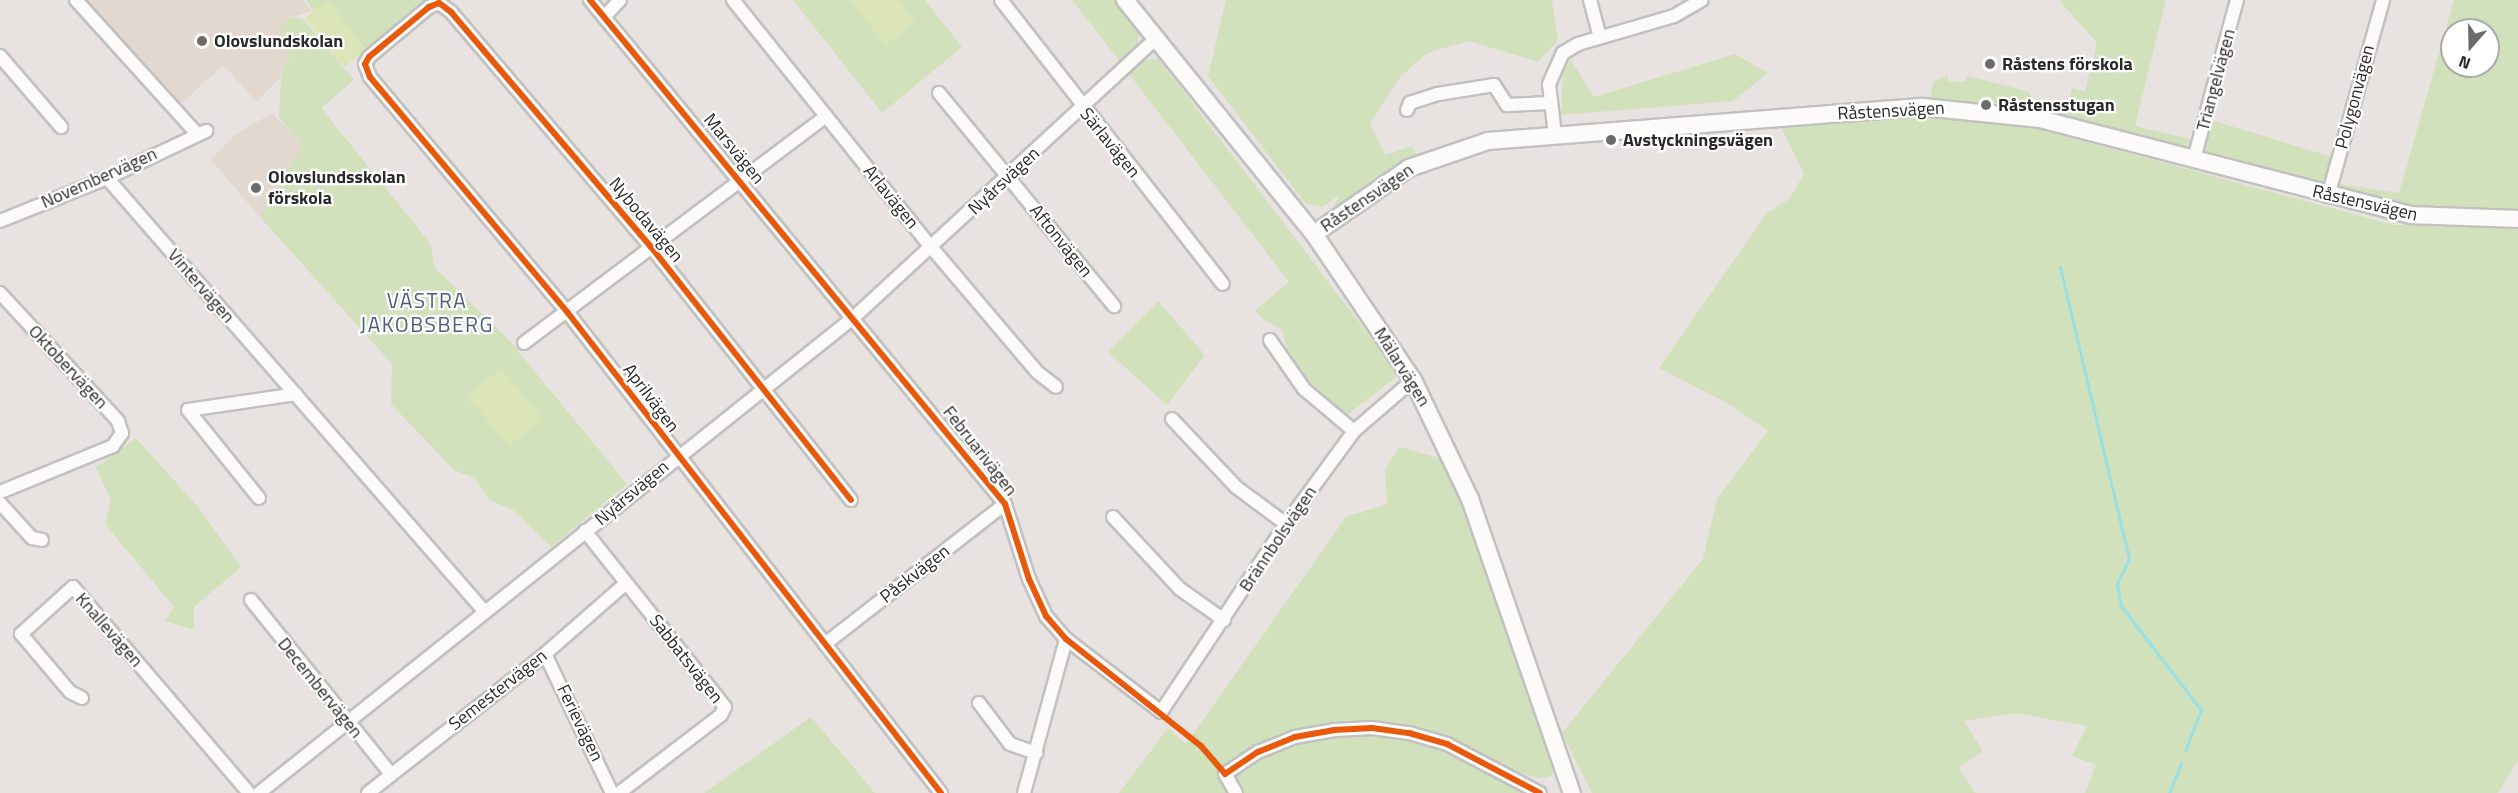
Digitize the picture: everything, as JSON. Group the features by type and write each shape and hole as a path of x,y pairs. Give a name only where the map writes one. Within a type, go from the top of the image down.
{"street":[{"name":"Novembervägen","path":"0,221 106,178 201,132 76,0"},
{"name":"Marsvägen","path":"590,0 854,318"},
{"path":"604,16 620,0"},
{"name":"Arlavägen","path":"733,0 932,248 1037,372 1056,387"},
{"name":"Särlavägen","path":"1001,0 1082,108 1224,284"},
{"name":"Mälarvägen","path":"1125,0 1314,234 1413,380 1470,499 1572,793"},
{"path":"1590,0 1600,37"},
{"path":"1555,135 1549,84 1563,53 1600,37 1674,16 1702,0"},
{"name":"Triangelvägen","path":"2194,159 2237,0"},
{"name":"Polygonvägen","path":"2328,196 2383,0"},
{"name":"Nybodavägen","path":"401,30 439,3 452,12 651,247 761,390 851,500"},
{"name":"Aprilvägen","path":"401,30 365,64 370,77 568,313 676,456 941,793"},
{"name":"Nyårsvägen","path":"259,793 350,724 484,611 676,456 854,318 1009,178 1155,39"},
{"path":"0,56 61,127"},
{"path":"1407,110 1410,103 1438,94 1494,85 1507,105 1550,103"},
{"name":"Aftonvägen","path":"939,93 1114,306"},
{"name":"Råstensvägen","path":"1314,234 1382,184 1431,158 1488,141 1923,107 2040,119 2328,196 2411,215 2518,219"},
{"path":"524,343 568,313 739,179 826,116"},
{"name":"Vintervägen","path":"106,178 484,611"},
{"name":"Oktobervägen","path":"0,293 118,421 122,433 113,446 0,492"},
{"name":"Februarivägen","path":"854,318 1005,504 1038,602 1066,639 1161,712"},
{"path":"1270,340 1304,389 1354,431"},
{"name":"Brännbolsvägen","path":"1161,712 1286,524 1354,431 1413,380"},
{"path":"259,498 188,410 296,394"},
{"path":"1172,419 1236,487 1286,524"},
{"path":"0,503 32,538 42,540"},
{"name":"Påskvägen","path":"825,644 1005,504"},
{"path":"1113,517 1180,589 1224,620"},
{"name":"Sabbatsvägen","path":"585,531 725,707 721,715 619,793"},
{"name":"Semestervägen","path":"368,793 545,654 625,584"},
{"name":"Knallevägen","path":"82,698 70,692 21,634 73,587 249,793"},
{"name":"Decembervägen","path":"251,600 391,774"},
{"path":"1024,793 1066,639"},
{"name":"Ferievägen","path":"545,654 612,793"},
{"path":"979,703 1010,744 1036,753"},
{"path":"1236,793 1225,774 1258,752 1295,737 1334,730 1372,728 1409,733 1447,744 1540,793"}],"shaded area":[{"name":"Olovslundskolan","path":"83,0 303,0 312,11 292,17 289,57 281,77 257,102 223,65 179,106"},
{"name":"Olovslundsskolan förskola","path":"272,113 303,145 260,217 211,160 235,135"}],"green space":[{"path":"306,0 431,0 366,50 328,1 314,11"},
{"path":"328,0 366,50 344,67 305,18"},
{"path":"793,0 925,0 962,47 882,113"},
{"path":"850,0 898,0 915,21 886,45"},
{"path":"1072,0 1115,0 1139,31 1137,47 1121,63"},
{"path":"1226,0 1552,0 1558,40 1538,62 1469,41 1427,53 1401,76 1370,123 1385,155 1412,146 1416,154 1485,133 1505,131 1506,137 1458,146 1315,223 1333,208 1340,194 1323,207 1306,204 1208,76"},
{"path":"2059,0 2166,0 2135,126 2194,140 2190,145 2181,148 2049,111 2050,101 2068,105 2072,88 2085,91 2097,43"},
{"path":"2454,0 2518,0 2518,210 2452,210 2385,202 2343,191 2339,184 2399,193 2440,49 2440,78 2500,78 2500,18 2449,18"},
{"path":"292,17 303,19 354,80 321,108 430,243 435,268 509,340 627,484 551,547 512,509 491,501 474,477 455,471 391,404 392,364 260,217 303,145 279,118 281,77 289,57 280,26"},
{"path":"1735,54 1768,73 1733,101 1561,115 1563,71 1571,60 1594,97"},
{"path":"1159,59 1399,375 1345,417 1290,361 1282,330 1263,319 1255,310 1289,282 1129,74 1144,60"},
{"path":"1948,75 1948,81 1966,82 1967,76 2030,92 2034,114 1979,103 1930,101 1933,82"},
{"path":"1883,116 1952,116 2016,123 2394,225 2518,224 2518,760 2498,793 2085,793 2096,765 2072,756 2087,726 2016,713 1964,721 1983,751 1958,768 1976,793 1592,793 1562,733 1703,559 1717,499 1768,431 1729,404 1659,368 1766,214 1789,199 1804,174 1778,121"},
{"path":"2211,120 2332,157 2328,178 2319,185 2209,155 2204,149"},
{"path":"1158,301 1205,355 1167,405 1108,352"},
{"path":"501,368 543,419 509,446 467,396"},
{"path":"136,438 198,507 241,567 194,607 194,630 165,621 174,607 105,524 111,501 96,467"},
{"path":"1400,447 1439,458 1456,481 1556,769 1549,777 1537,778 1515,771 1523,791 1536,793 1119,793 1168,728 1186,744 1346,517 1387,504 1385,469"},
{"path":"811,717 875,793 704,793"}],"waterway":[{"path":"2060,267 2129,559 2117,584 2121,606 2201,710 2185,751"},
{"path":"2169,793 2181,763"}],"cycle path":[{"path":"590,0 1005,504 1029,579 1046,616 1066,639 1201,746 1225,774 1258,752 1295,737 1334,730 1372,728 1409,733 1447,744 1540,793"},
{"path":"851,500 651,247 451,12 439,3 429,7 369,57 365,64 370,77 568,313 941,793"}],"place":[{"name":"Olovslundskolan","path":"202,41"},
{"name":"Råstens förskola","path":"1990,64"},
{"name":"Råstensstugan","path":"1986,105"},
{"name":"Avstyckningsvägen","path":"1611,140"},
{"name":"Olovslundsskolan förskola","path":"256,188"}],"district":[{"name":"VÄSTRA JAKOBSBERG","path":"427,312"}]}
